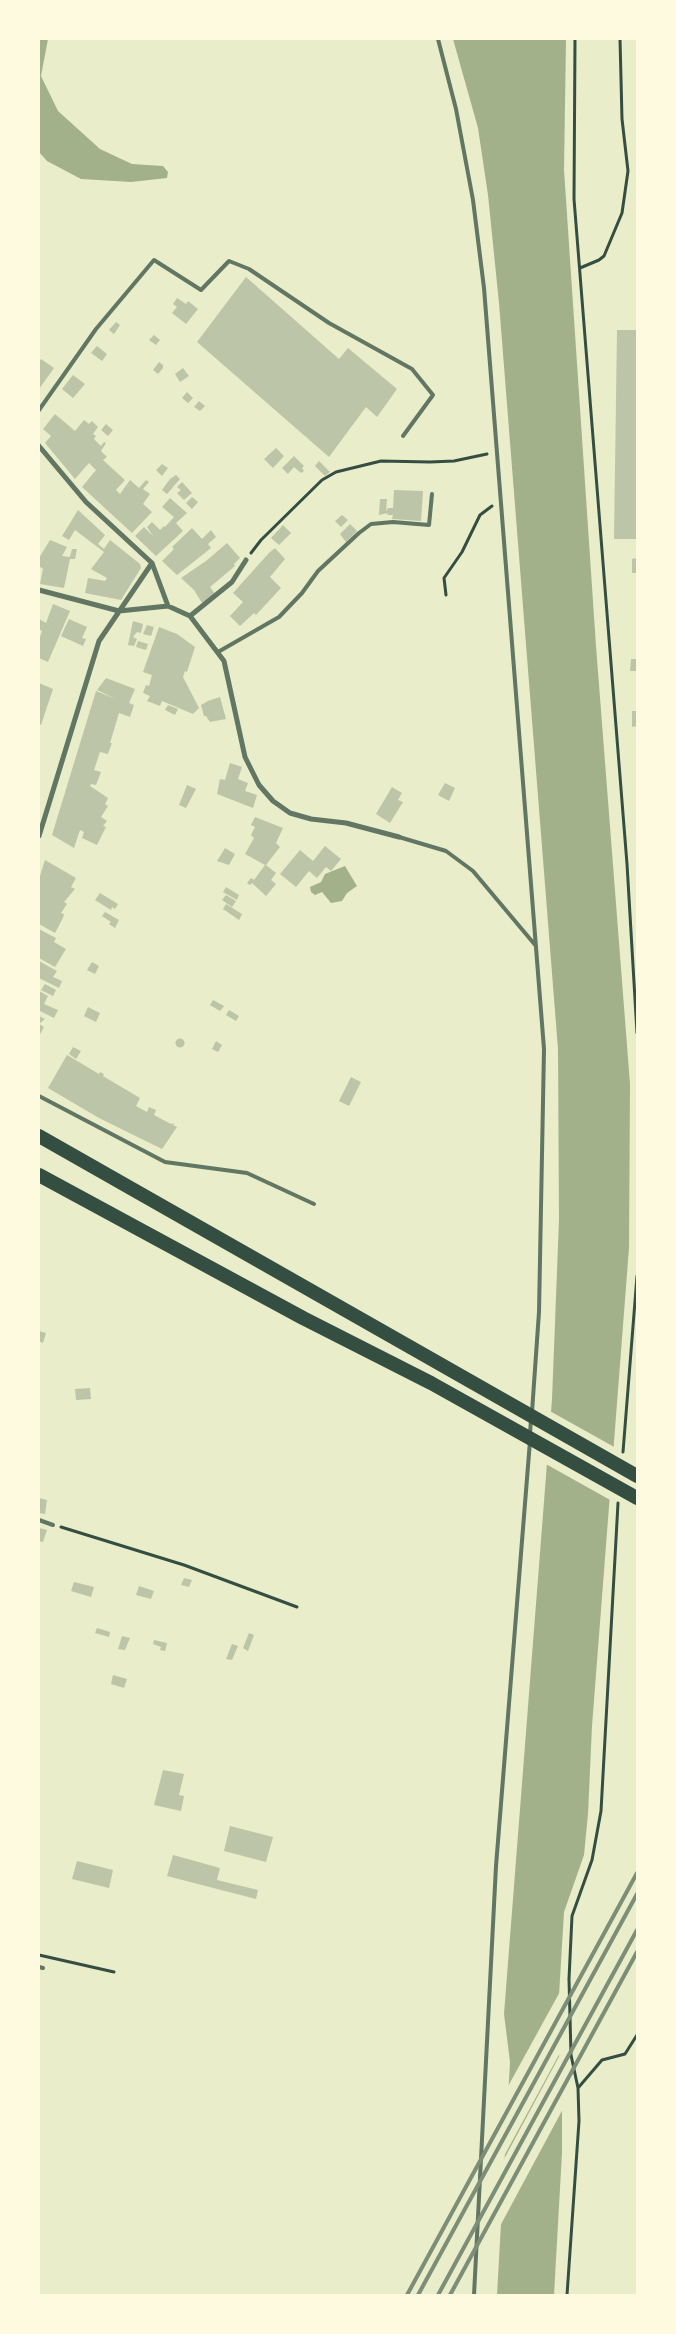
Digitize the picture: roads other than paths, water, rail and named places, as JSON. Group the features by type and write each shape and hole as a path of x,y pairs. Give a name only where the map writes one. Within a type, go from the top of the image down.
{"highway":[{"path":"39,1136 178,1213 637,1476"},
{"path":"39,1175 303,1318 432,1383 637,1498"}],"street":[{"path":"39,446 86,502 152,563 168,606"},
{"path":"190,616 232,582 246,560"},
{"path":"39,836 100,641 152,563"},
{"path":"39,590 119,611 168,606 190,616 224,661 245,757 259,785 273,801 290,812 311,819 346,823 399,837"}],"lane":[{"path":"438,39 456,109 473,200 484,288 544,1049 539,1312 496,1866 474,2295"},
{"path":"39,410 96,329 154,260 201,290 230,261 249,269 329,323 412,369 433,395 403,436"},
{"path":"218,652 279,617 302,593 318,571 371,524 393,522 429,525 432,494"},
{"path":"399,837 446,851 474,871 536,946"},
{"path":"39,1096 165,1162 247,1173 314,1204"},
{"path":"39,1520 53,1525"}],"railway":[{"path":"407,2295 637,1873"},
{"path":"418,2295 637,1894"},
{"path":"438,2295 637,1930"},
{"path":"450,2295 637,1952"}]}
